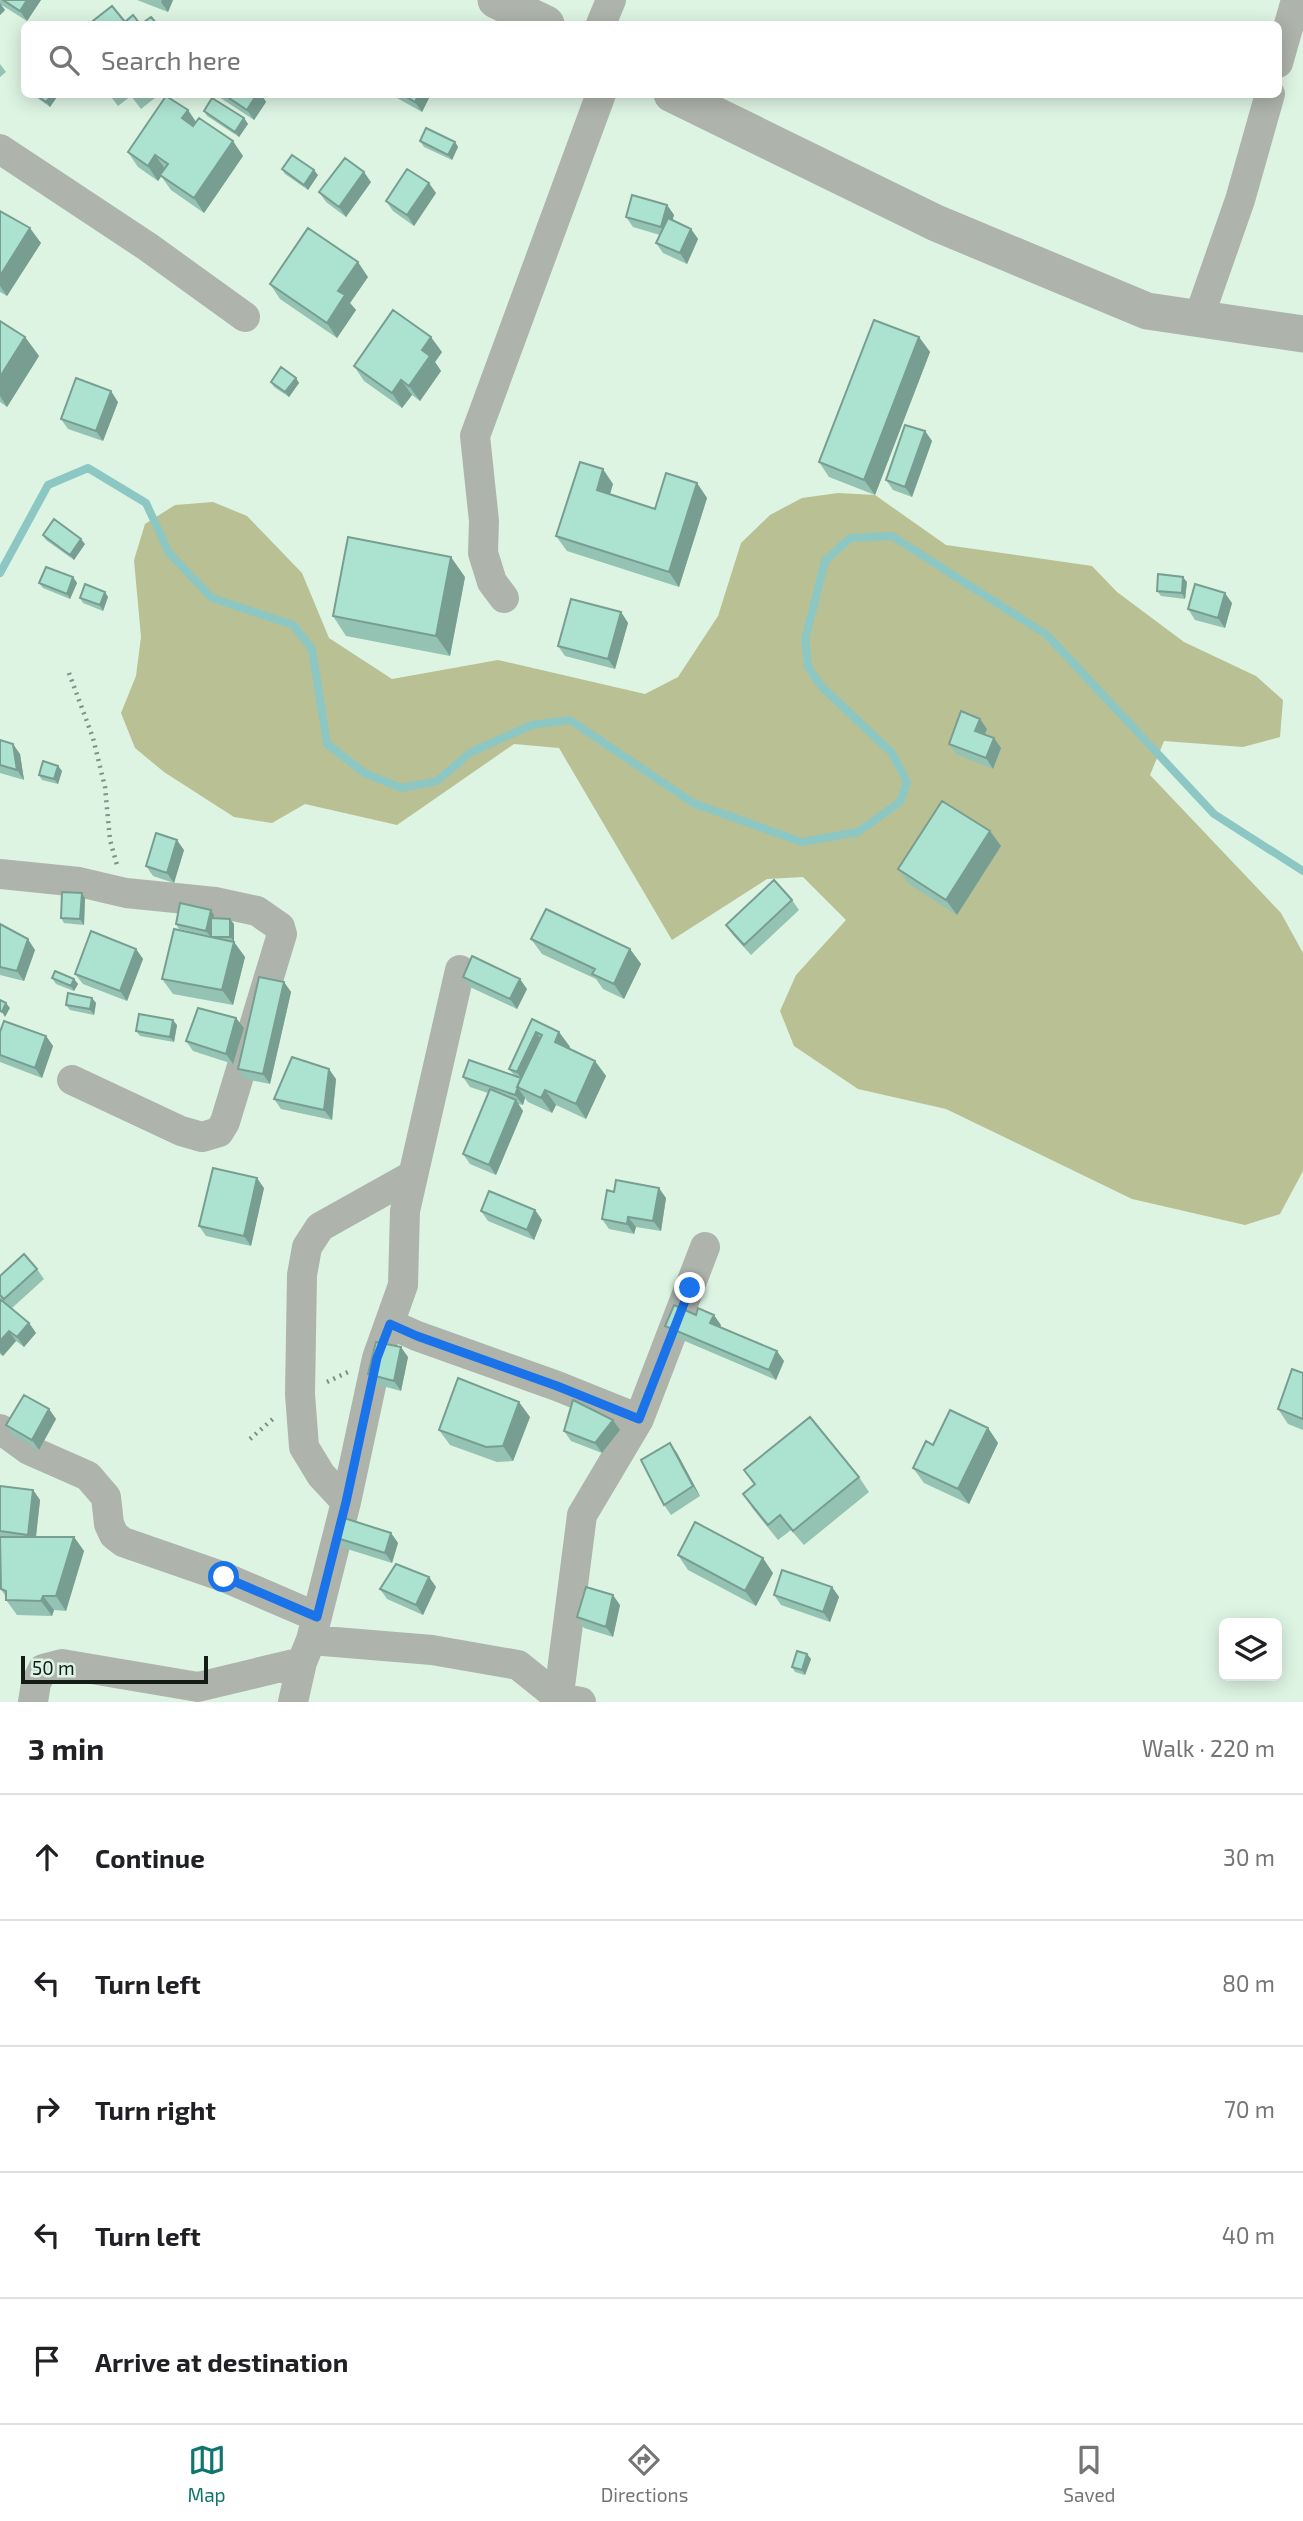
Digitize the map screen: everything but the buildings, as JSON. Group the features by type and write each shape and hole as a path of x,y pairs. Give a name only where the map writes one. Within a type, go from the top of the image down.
{"street":[{"path":"496,0 540,21"},
{"path":"602,21 611,0"},
{"path":"1282,52 1296,0"},
{"path":"504,598 492,582 483,552 484,521 475,436 600,98"},
{"path":"680,98 936,223 1147,311 1303,334"},
{"path":"1199,317 1240,200 1269,98"},
{"path":"0,149 148,247 245,317"},
{"path":"0,874 79,882 126,893 215,902 257,911 280,927 282,934 225,1122 219,1132 202,1137 181,1130 72,1080"},
{"path":"293,1702 346,1502 377,1358 403,1285 405,1211 460,970"},
{"path":"346,1502 321,1475 304,1447 300,1395 302,1275 307,1247 320,1227 413,1175"},
{"path":"566,1701 582,1515 639,1419 705,1247"},
{"path":"390,1324 639,1419"},
{"path":"0,1429 29,1450 88,1476 106,1497 108,1524 114,1535 123,1542 224,1577 310,1640"},
{"path":"33,1702 36,1683 43,1668 62,1664 197,1695 310,1640 432,1650 518,1665 566,1701"}],"path":[{"path":"69,673 93,738 105,787 110,840 126,893"}],"green space":[{"path":"838,493 875,495 946,545 1092,566 1117,592 1184,642 1256,676 1283,700 1280,737 1243,747 1164,741 1150,775 1281,913 1303,953 1303,1171 1280,1214 1245,1225 1132,1199 946,1109 858,1089 794,1046 780,1011 796,975 846,920 803,877 767,879 672,940 559,748 514,744 397,825 305,804 272,823 234,817 164,772 135,748 121,713 136,676 141,637 134,560 145,524 175,505 213,502 247,516 302,573 329,638 392,679 498,660 645,694 678,677 718,616 741,543 770,515 802,498"}],"waterway":[{"path":"0,573 48,485 88,468 146,503 169,553 212,598 293,625 312,649 327,744 366,774 402,788 437,781 471,752 532,725 570,720 693,803 802,842 858,832 900,802 907,782 892,753 822,687 808,667 805,640 825,561 850,538 892,536 1047,635 1214,814 1303,871"}],"route":[{"path":"224,1577 317,1617 346,1502 377,1358 390,1324 639,1419 690,1288"}]}
